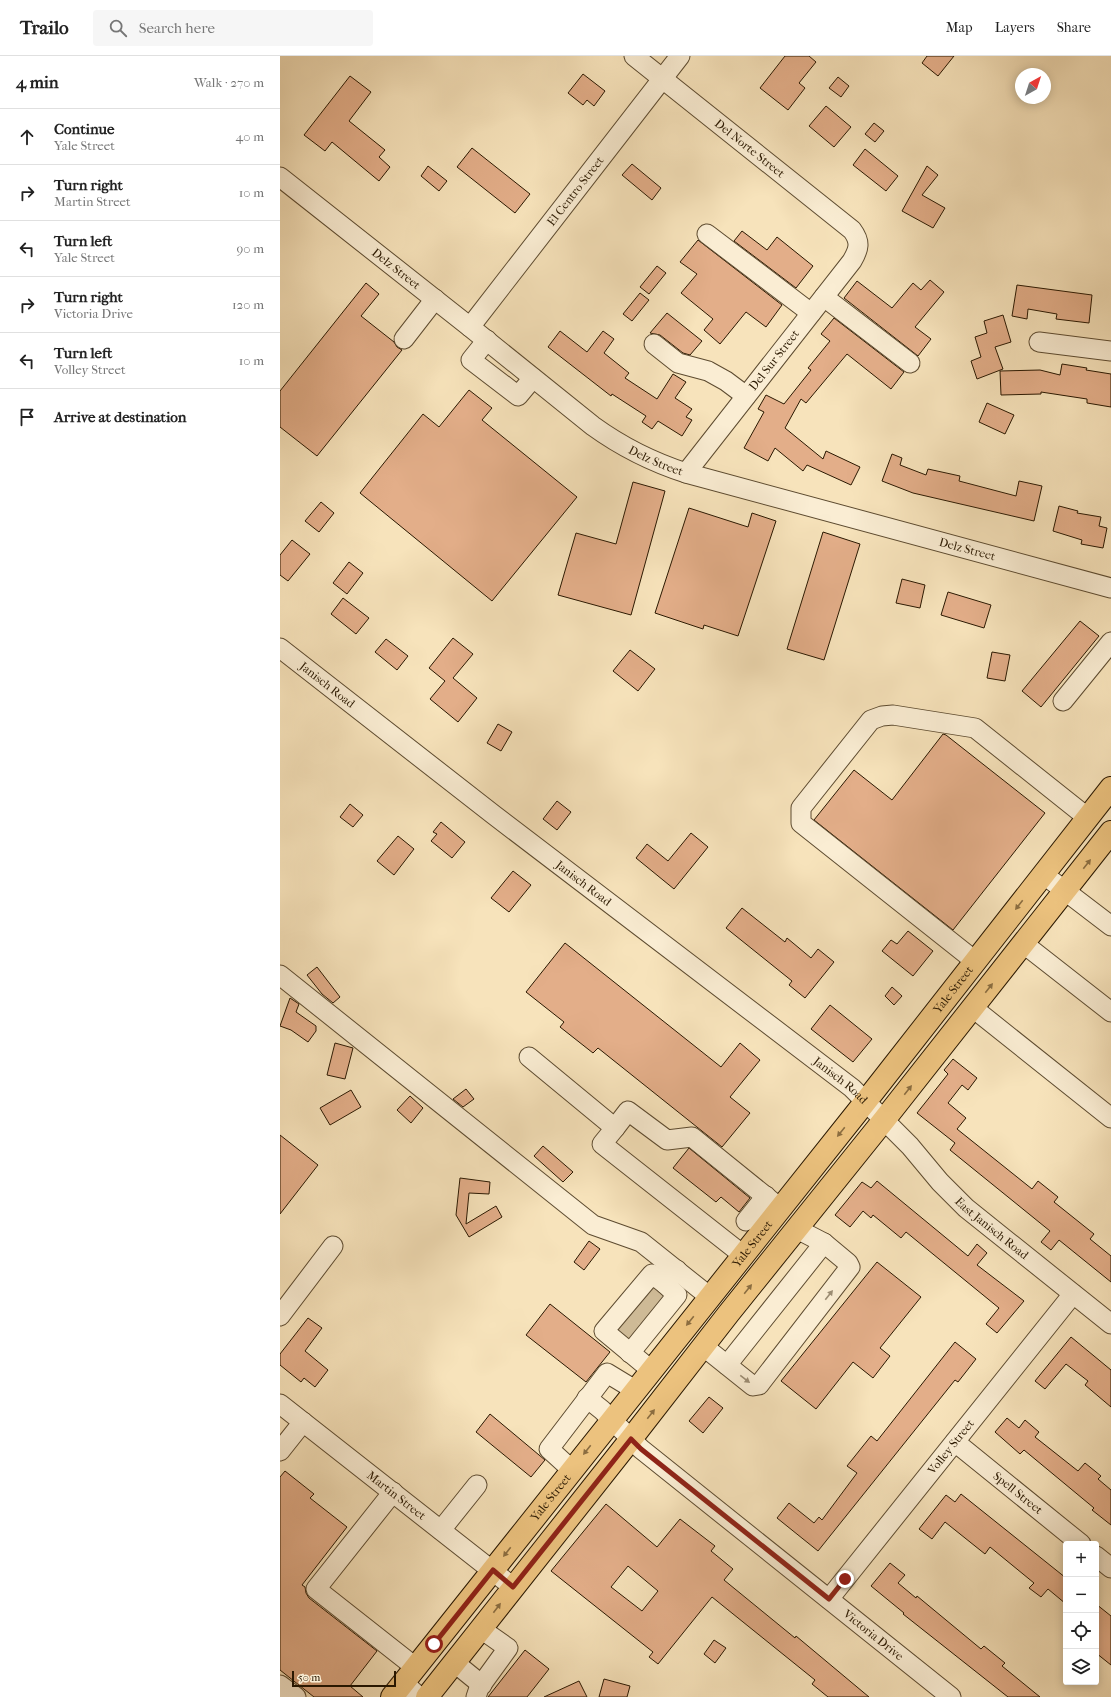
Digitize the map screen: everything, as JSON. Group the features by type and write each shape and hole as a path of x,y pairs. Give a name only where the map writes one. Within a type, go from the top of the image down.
{"main road":[{"name":"Yale Street","path":"403,1682 743,1255 773,1202 866,1101 1111,788"},
{"name":"Yale Street","path":"427,1697 455,1664 513,1587 729,1313 1024,944 1111,832"},
{"path":"710,1297 729,1313"}],"street":[{"name":"Del Norte Street","path":"634,56 852,230 858,237 859,245"},
{"name":"El Centro Street","path":"470,327 680,56"},
{"name":"Delz Street","path":"280,177 487,340 593,426 614,441 641,455 686,472 1111,588"},
{"path":"707,234 811,313"},
{"name":"Del Sur Street","path":"686,472 852,261 859,245"},
{"path":"824,297 910,363"},
{"path":"404,338 435,299"},
{"path":"487,340 471,360 518,396 533,378"},
{"path":"1039,342 1111,351"},
{"path":"654,344 678,363 708,371 726,381 746,396"},
{"path":"1063,701 1111,642"},
{"name":"Janisch Road","path":"280,648 500,820 852,1088 884,1120"},
{"path":"975,961 801,823 801,808 871,720 882,716 892,715 975,728 1088,818"},
{"path":"1043,874 1111,926"},
{"path":"1024,944 1111,1012"},
{"path":"280,975 593,1225 641,1242 671,1277 677,1295 647,1306 629,1333"},
{"path":"973,1008 1111,1118"},
{"path":"529,1057 615,1128"},
{"path":"743,1255 602,1144 628,1111 667,1140 692,1137 773,1202 746,1221"},
{"name":"East Janisch Road","path":"884,1120 910,1146 940,1182 966,1208 1111,1324"},
{"path":"703,1346 754,1386 759,1385 850,1267 848,1263 824,1243 797,1229"},
{"path":"728,1365 824,1243"},
{"path":"280,1316 333,1246"},
{"path":"629,1333 647,1306 652,1274 671,1277 710,1297"},
{"name":"Volley Street","path":"829,1599 1073,1294"},
{"path":"629,1333 651,1370"},
{"path":"572,1470 549,1449 587,1398 607,1373 635,1390"},
{"name":"Victoria Drive","path":"587,1398 641,1449 951,1697"},
{"name":"Martin Street","path":"280,1404 513,1587"},
{"path":"280,1451 303,1422"},
{"name":"Spell Street","path":"955,1442 1077,1541"},
{"path":"441,1530 477,1485"},
{"path":"393,1492 316,1588 403,1682 419,1697"},
{"path":"1099,1558 1111,1568"},
{"path":"455,1664 479,1691 508,1648 481,1629"},
{"path":"280,1685 296,1697"}],"building":[{"path":"785,56 809,56 816,62 799,83 805,88 788,110 760,88"},
{"path":"927,56 954,56 938,76 922,63"},
{"path":"583,74 605,91 594,106 587,100 583,105 568,93"},
{"path":"350,76 371,92 349,121 385,150 379,157 390,167 379,181 332,142 325,151 304,135"},
{"path":"838,77 849,86 841,97 829,88"},
{"path":"826,106 851,127 834,147 809,126"},
{"path":"874,123 884,131 875,142 865,134"},
{"path":"472,148 530,194 515,213 457,167"},
{"path":"865,149 898,176 886,191 853,165"},
{"path":"632,164 661,188 652,200 622,175"},
{"path":"428,166 447,181 439,191 421,176"},
{"path":"927,166 938,175 922,195 945,208 933,228 902,211"},
{"path":"742,231 767,250 777,237 813,266 796,288 734,241"},
{"path":"698,240 782,305 766,327 746,312 720,344 704,330 713,319 681,293 697,274 680,262"},
{"path":"657,266 666,273 649,294 640,287"},
{"path":"930,280 944,292 915,327 931,339 918,356 844,298 857,281 892,308 913,283 921,290"},
{"path":"366,283 379,294 361,316 402,350 317,456 280,427 280,391"},
{"path":"1017,285 1092,295 1089,323 1056,319 1057,314 1028,309 1027,319 1012,316"},
{"path":"640,293 649,300 632,321 623,314"},
{"path":"667,313 702,341 690,355 683,353 660,335 650,333"},
{"path":"1003,315 1011,342 995,347 1003,369 977,379 971,361 981,357 975,337 987,333 984,321"},
{"path":"834,318 904,372 891,389 847,354 806,403 801,399 785,428 823,459 826,451 860,467 851,485 807,465 803,471 775,448 768,461 744,448 764,412 758,409 766,395 784,404 811,370 808,368 830,341 821,334"},
{"path":"560,331 587,352 603,331 614,339 604,353 629,373 625,378 657,399 673,374 686,382 675,398 692,409 686,417 692,420 682,436 658,421 652,429 642,422 646,416 612,394 611,396 548,347"},
{"path":"1062,364 1111,374 1111,407 1087,403 1087,399 1041,392 1041,394 1001,395 1000,371 1040,370 1060,375"},
{"path":"469,390 492,408 482,420 577,497 492,601 360,493 423,414 439,427"},
{"path":"987,403 1014,415 1005,434 979,422"},
{"path":"892,454 902,458 900,465 926,475 928,469 960,476 959,481 1016,496 1019,481 1042,486 1034,521 913,493 882,481"},
{"path":"633,482 665,491 631,615 558,595 576,533 616,544"},
{"path":"321,502 334,513 319,532 305,521"},
{"path":"1059,506 1078,511 1077,513 1101,517 1099,526 1107,528 1103,548 1081,544 1082,540 1053,531"},
{"path":"689,508 748,527 752,513 776,521 738,636 704,625 703,629 655,613"},
{"path":"823,532 860,544 824,660 787,649"},
{"path":"292,540 310,554 288,581 280,575 280,555"},
{"path":"349,562 363,573 347,594 333,583"},
{"path":"902,579 925,585 920,608 896,603"},
{"path":"948,592 991,605 984,628 941,615"},
{"path":"343,598 369,618 356,634 331,614"},
{"path":"1080,621 1099,636 1041,707 1022,691"},
{"path":"453,638 473,654 453,678 477,698 458,722 430,699 445,681 429,668"},
{"path":"386,639 408,656 397,670 375,652"},
{"path":"630,650 655,669 638,691 613,671"},
{"path":"992,652 1010,655 1005,681 987,678"},
{"path":"498,724 512,732 501,751 487,743"},
{"path":"943,734 1045,813 953,930 814,820 854,770 892,800"},
{"path":"557,801 571,812 557,830 543,819"},
{"path":"350,804 363,815 353,827 340,817"},
{"path":"441,822 465,842 452,858 431,841 437,834 433,832"},
{"path":"691,833 708,847 674,889 636,858 647,844 668,861"},
{"path":"398,836 414,849 394,875 377,861"},
{"path":"513,871 531,885 509,912 491,898"},
{"path":"742,908 785,942 787,938 811,958 818,949 834,962 805,998 789,985 792,981 726,928"},
{"path":"908,931 933,951 913,976 882,951 891,940 897,944"},
{"path":"565,943 721,1067 740,1043 760,1060 730,1097 750,1113 722,1147 598,1048 593,1053 560,1027 564,1022 526,992"},
{"path":"317,967 340,997 333,1003 322,994 307,975"},
{"path":"892,987 902,996 894,1005 885,996"},
{"path":"290,998 299,1004 296,1012 316,1026 316,1031 308,1042 291,1030 280,1026"},
{"path":"830,1005 872,1039 853,1062 811,1029"},
{"path":"335,1043 353,1048 345,1079 327,1075"},
{"path":"953,1059 977,1078 968,1090 962,1085 948,1103 966,1118 957,1129 1032,1189 1038,1181 1058,1197 1054,1202 1094,1234 1090,1239 1111,1256 1111,1282 1059,1240 1051,1250 1041,1242 1050,1231 950,1150 955,1143 917,1113 948,1074 944,1070"},
{"path":"466,1089 474,1099 463,1107 453,1099"},
{"path":"351,1090 361,1107 330,1125 320,1108"},
{"path":"410,1096 423,1108 411,1123 397,1110"},
{"path":"280,1135 318,1165 280,1214"},
{"path":"543,1146 573,1172 563,1182 534,1156"},
{"path":"689,1148 750,1198 739,1212 721,1197 716,1202 673,1168"},
{"path":"460,1178 490,1182 489,1194 469,1193 466,1224 496,1206 502,1217 469,1237 456,1215"},
{"path":"877,1181 968,1256 977,1244 987,1253 977,1265 1024,1301 997,1333 986,1324 999,1308 906,1232 901,1238 873,1215 871,1218 863,1211 850,1227 835,1215 862,1182 871,1188"},
{"path":"589,1241 600,1249 584,1270 574,1262"},
{"path":"877,1262 921,1297 880,1348 890,1356 873,1378 853,1362 816,1409 781,1381"},
{"path":"550,1304 610,1352 586,1382 526,1335"},
{"path":"308,1318 322,1328 305,1351 328,1370 315,1387 304,1378 301,1382 280,1365 280,1354"},
{"path":"1071,1337 1111,1370 1111,1407 1085,1385 1088,1381 1066,1364 1045,1389 1035,1381"},
{"path":"955,1342 976,1359 958,1382 955,1380 818,1551 777,1518 789,1503 814,1523 819,1517 822,1520 857,1473 847,1466 871,1436 877,1441"},
{"path":"709,1397 723,1408 703,1433 689,1421"},
{"path":"490,1414 545,1460 531,1477 476,1432"},
{"path":"1007,1418 1019,1428 1025,1420 1039,1432 1035,1437 1078,1471 1085,1463 1101,1476 1098,1479 1111,1490 1111,1525 1092,1510 1094,1508 1024,1450 1020,1454 995,1432"},
{"path":"285,1471 314,1494 310,1498 347,1527 302,1585 305,1587 309,1598 377,1651 350,1686 363,1697 314,1697 280,1670 280,1477"},
{"path":"961,1494 1063,1576 1063,1602 1048,1589 1041,1597 1029,1588 1034,1583 990,1547 985,1554 945,1522 932,1539 919,1529 946,1495 955,1502"},
{"path":"606,1504 657,1547 680,1519 715,1546 711,1551 733,1569 724,1580 795,1638 796,1636 869,1697 828,1697 812,1684 815,1680 712,1597 658,1664 649,1657 653,1652 551,1571","holes":["628,1566 658,1591 642,1611 611,1587"]},
{"path":"890,1563 905,1575 898,1583 916,1598 917,1596 981,1649 984,1646 1005,1663 1002,1666 1040,1697 1008,1697 903,1614 904,1613 871,1586"},
{"path":"1099,1606 1111,1616 1111,1665 1099,1655"},
{"path":"714,1640 726,1648 715,1663 704,1654"},
{"path":"525,1650 549,1669 527,1697 488,1697"},
{"path":"604,1679 630,1686 627,1697 599,1697"},
{"path":"579,1681 587,1697 544,1697"}],"tunnel":[{"path":"646,1294 659,1304"},
{"path":"634,1308 647,1318"},
{"path":"623,1323 635,1333"}],"route":[{"path":"434,1644 493,1570 513,1587 631,1439 641,1449 829,1599 845,1579"}]}
